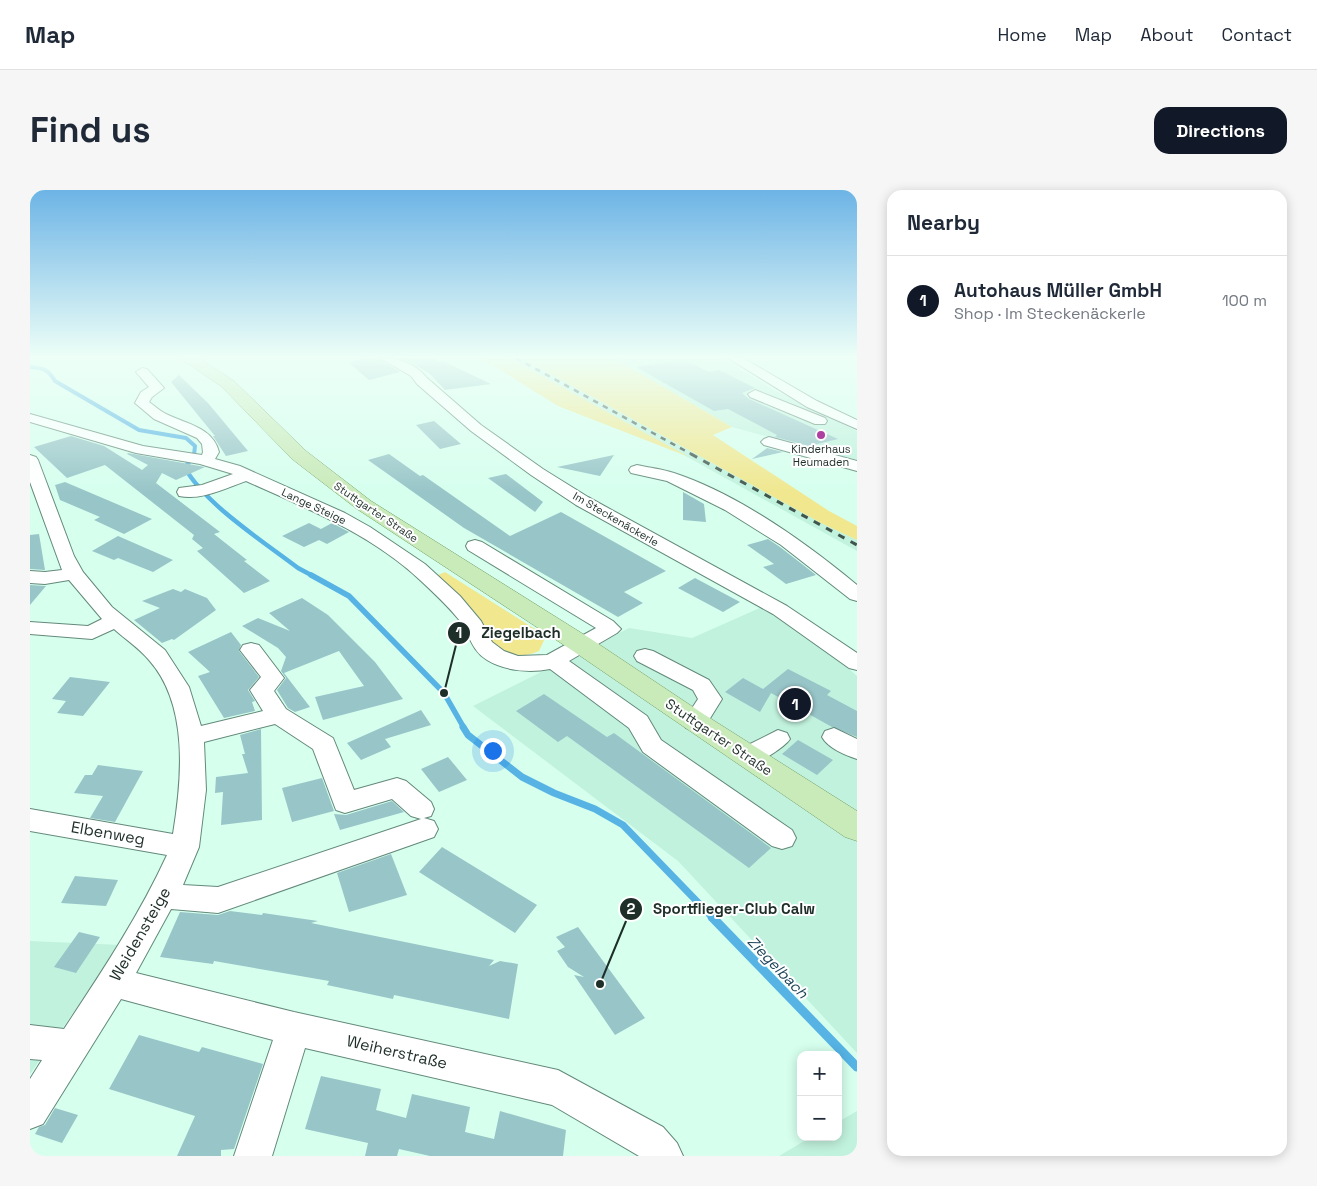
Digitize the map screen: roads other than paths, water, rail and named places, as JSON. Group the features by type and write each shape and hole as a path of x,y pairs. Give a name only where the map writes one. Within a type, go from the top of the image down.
{"main road":[{"name":"Stuttgarter Straße","path":"247,403 300,455 340,488 582,644 694,722 857,828"}],"street":[{"path":"142,403 159,416 202,435 209,443 211,452 205,461"},
{"name":"Im Steckenäckerle","path":"447,403 476,428 537,472 582,501 780,610 857,664"},
{"path":"775,403 802,415 857,432"},
{"path":"810,403 857,425"},
{"name":"Lange Steige","path":"30,418 141,450 205,461 246,475 339,517 364,531 418,568 453,600 471,621 484,646 496,656 516,663 540,664 554,661"},
{"path":"769,442 857,466"},
{"name":"Weidensteige","path":"30,460 65,556 74,574 105,611 157,655 178,687 192,737 193,790 185,847 164,896 114,982 30,1111"},
{"path":"637,470 664,474 680,480 739,510 780,536 830,572 857,595"},
{"path":"196,491 246,475"},
{"path":"475,546 606,625 610,629 554,661 638,722 652,746 782,838"},
{"path":"30,577 46,578 74,574"},
{"path":"30,628 92,633 115,620"},
{"path":"164,896 218,900 422,819 398,788 345,803 324,744 278,715 262,690 273,678 251,650"},
{"path":"645,656 701,685 710,700 694,722"},
{"path":"192,737 278,715"},
{"path":"834,737 857,750"},
{"path":"747,756 778,739"},
{"name":"Elbenweg","path":"30,820 185,847"},
{"name":"Weiherstraße","path":"114,982 294,1029 558,1088 650,1140 664,1156"},
{"path":"253,1156 294,1029"},
{"path":"30,1042 72,1047"}],"waterway":[{"name":"Ziegelbach","path":"93,403 139,430 186,438 195,446 194,455"},
{"name":"Ziegelbach","path":"194,454 185,468 194,482 207,496 253,535 298,568 313,576"},
{"name":"Ziegelbach","path":"311,575 349,596 444,693 464,728"},
{"name":"Ziegelbach","path":"463,727 468,735 522,777 554,793 595,809 623,825 713,918"},
{"name":"Ziegelbach","path":"712,917 857,1067"}],"railway":[{"path":"598,403 693,455"},
{"path":"691,454 857,545"}],"place":[{"name":"Kinderhaus Heumaden","path":"821,435"},
{"name":"Ziegelbach","path":"444,693"},
{"name":"Autohaus Müller GmbH","path":"795,704"},
{"name":"Sportflieger-Club Calw","path":"600,984"}]}
